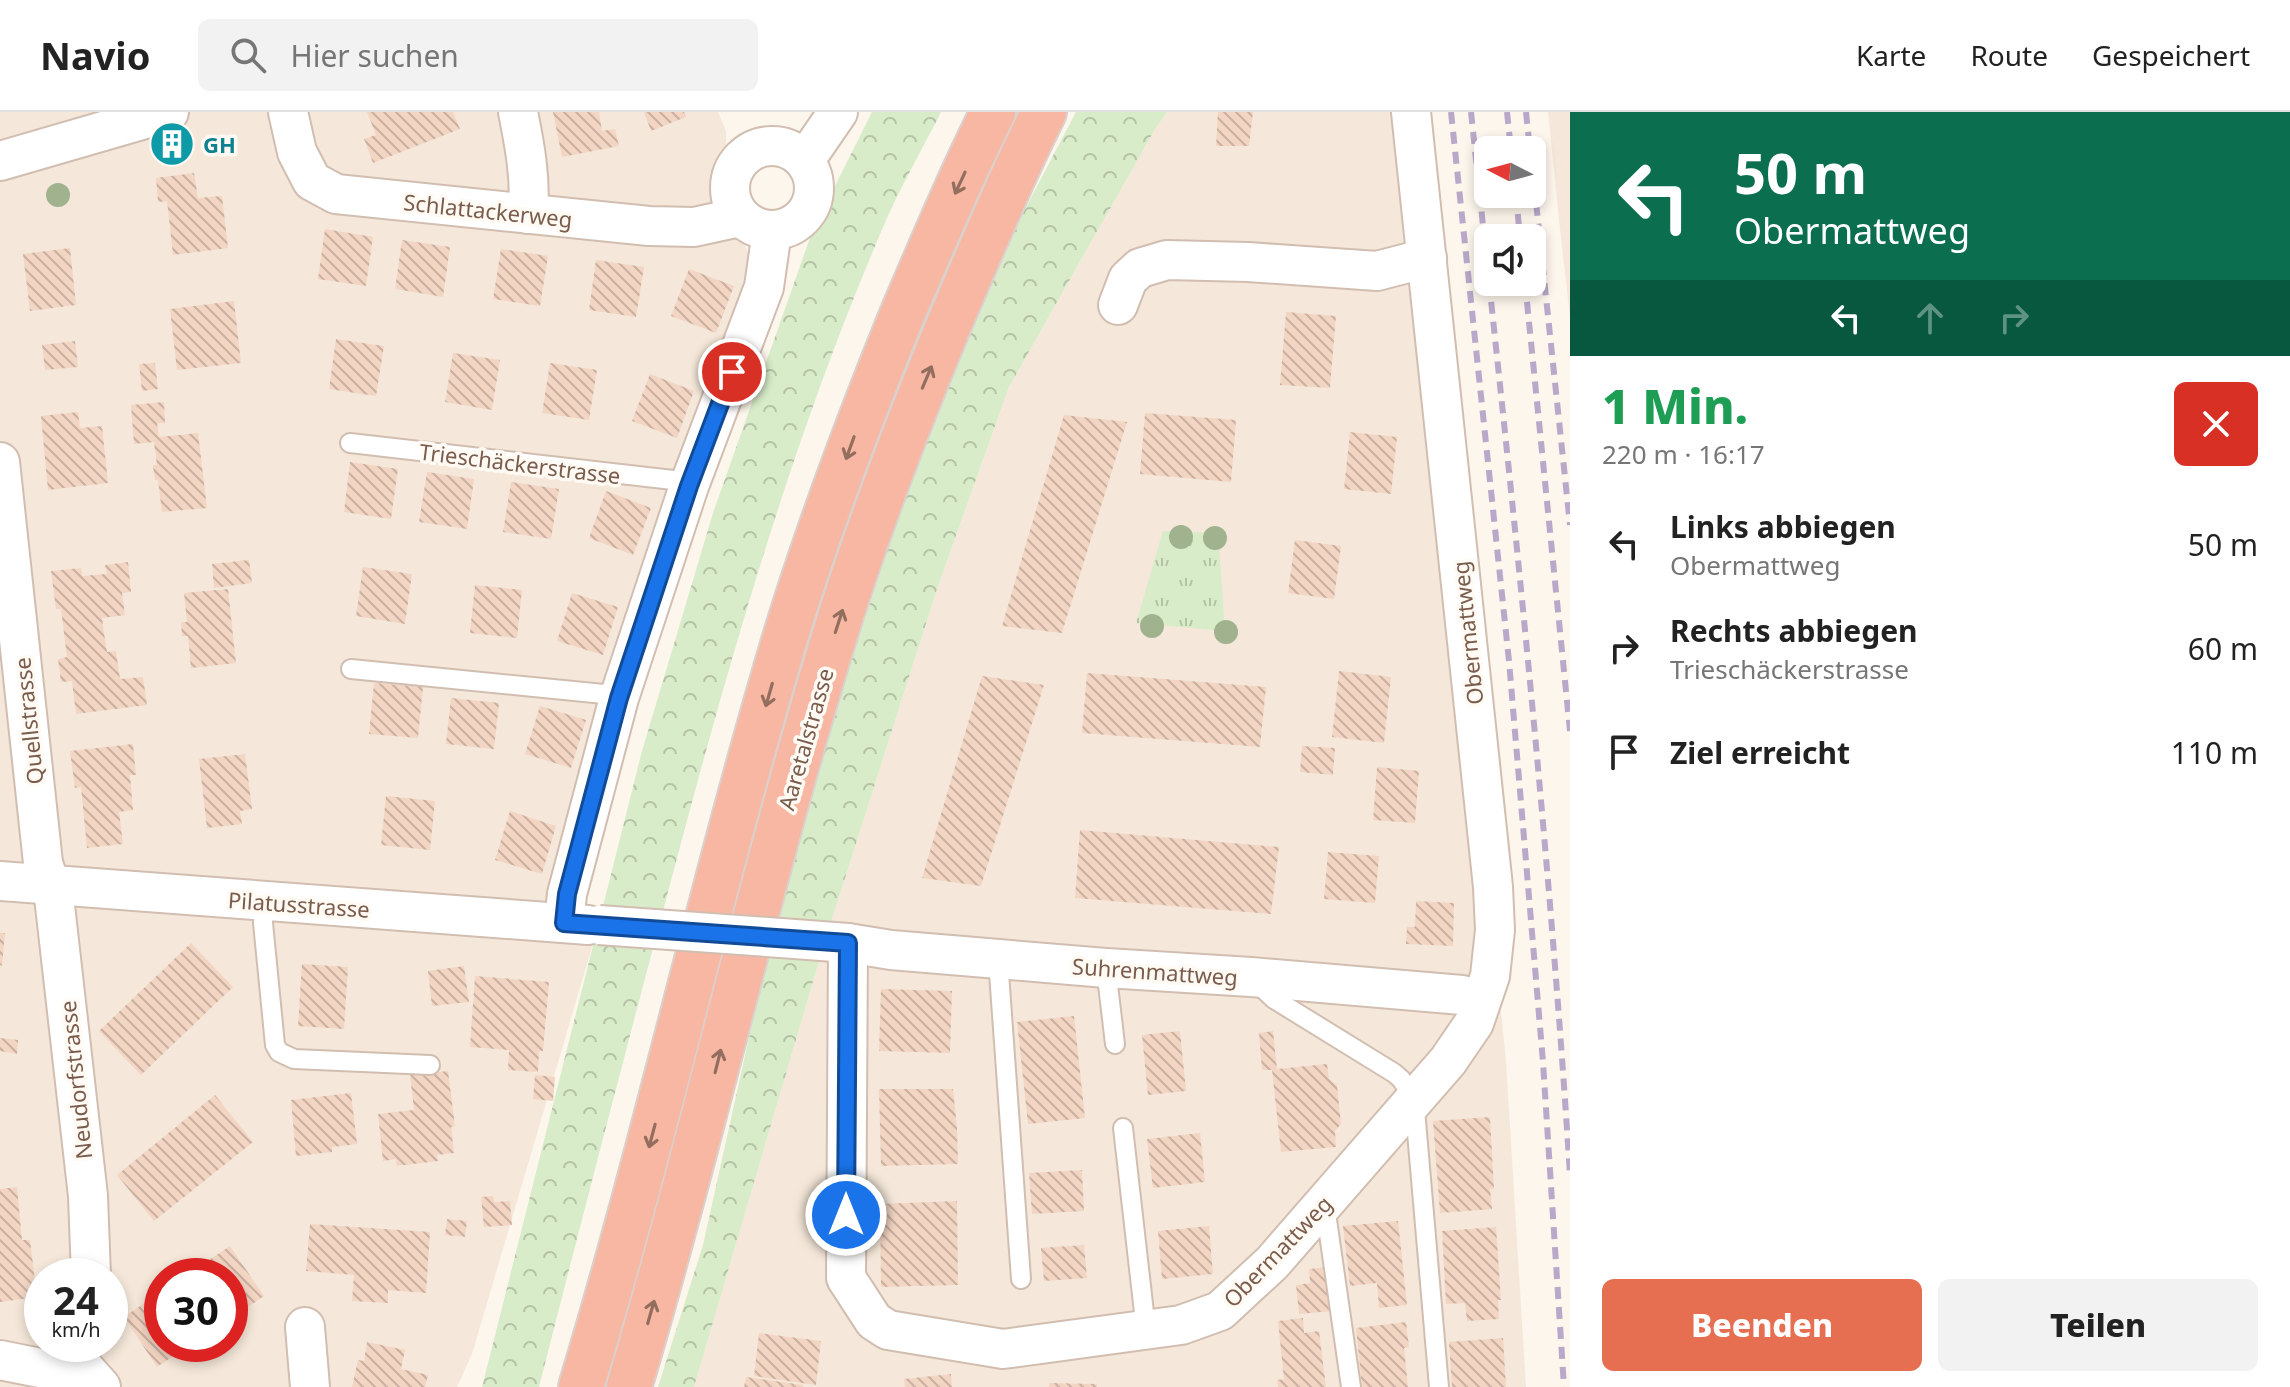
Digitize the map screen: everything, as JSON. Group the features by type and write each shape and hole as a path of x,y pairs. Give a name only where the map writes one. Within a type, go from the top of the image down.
{"highway":[{"path":"581,1387 786,635 869,395 936,234 993,112"},
{"name":"Aaretalstrasse","path":"629,1387 662,1274 773,848 837,628 879,501 917,400 988,231 1044,112"}],"street":[{"path":"0,161 169,112"},
{"name":"Schlattackerweg","path":"288,112 297,152 312,181 336,194 649,226 756,224"},
{"path":"518,112 528,165 528,214"},
{"path":"805,160 838,112"},
{"name":"Obermattweg","path":"836,942 846,1278 874,1321 888,1330 1003,1349 1181,1325 1220,1311 1272,1263 1448,1061 1474,1023 1490,976 1495,930 1493,887 1411,112"},
{"path":"769,145 783,147 805,160 814,186 807,212 798,222 785,228 756,224 731,202 729,185 734,168 756,148 769,145"},
{"path":"756,224 764,287 689,486 619,698 567,894 581,924 836,942"},
{"path":"1118,305 1128,279 1140,268 1167,260 1377,271 1427,258"},
{"name":"Quellstrasse","path":"0,462 43,863 49,884"},
{"name":"Pilatusstrasse","path":"0,881 581,924"},
{"name":"Neudorfstrasse","path":"49,884 59,934 86,1181 90,1258"},
{"name":"Suhrenmattweg","path":"836,942 891,950 1462,995"},
{"path":"305,1327 310,1387"},
{"path":"0,1360 45,1369 92,1366"}],"lane":[{"name":"Trieschäckerstrasse","path":"350,443 673,480 689,486"},
{"path":"351,669 619,698"},
{"path":"264,902 263,923 275,1045 279,1052 294,1059 430,1065"},
{"path":"998,959 1021,1279"},
{"path":"1106,968 1115,1044"},
{"path":"1251,977 1274,999 1394,1073 1414,1098 1439,1387"},
{"path":"1123,1128 1146,1330"},
{"path":"1324,1203 1351,1387"}],"shaded area":[{"path":"0,112 718,112 726,131 727,199 761,286 549,935 595,937 472,1354 457,1387 0,1387"},
{"path":"1167,112 1411,112 1506,1061 1526,1387 694,1387 825,941 938,586 1009,387"},
{"path":"1548,112 1570,112 1570,317 1559,220"}],"green space":[{"path":"872,112 941,112 888,217 848,312 762,558 690,808 539,1387 482,1387 642,751 713,513 812,232"},
{"path":"1076,112 1167,112 1009,387 938,586 825,941 694,1387 658,1387 703,1245 762,979 841,691 902,506 982,291"},
{"path":"1163,531 1218,533 1225,631 1136,623"}],"building":[{"path":"367,112 453,112 460,129 373,163 364,139 376,135"},
{"path":"553,112 599,112 602,131 615,129 619,146 562,157"},
{"path":"644,112 684,112 686,117 651,131"},
{"path":"1218,112 1253,112 1249,146 1216,146"},
{"name":"GH","path":"183,135 185,149 162,152 160,138"},
{"path":"194,173 198,198 222,196 228,248 173,255 167,201 158,202 156,178"},
{"path":"325,229 373,237 366,286 318,279"},
{"path":"402,240 450,247 443,297 395,289"},
{"path":"70,248 76,305 30,311 23,254"},
{"path":"501,249 548,256 540,306 493,299"},
{"path":"596,260 644,267 636,317 589,310"},
{"path":"689,269 734,286 716,333 671,316"},
{"path":"234,301 241,363 177,370 170,309"},
{"path":"1286,312 1336,316 1330,388 1280,385"},
{"path":"336,339 384,346 376,396 329,389"},
{"path":"75,341 78,367 45,370 42,345"},
{"path":"453,353 500,360 492,410 445,402"},
{"path":"155,363 158,389 142,391 139,364"},
{"path":"550,363 597,370 589,420 542,413"},
{"path":"650,374 694,391 677,438 632,421"},
{"path":"164,402 165,423 157,423 159,437 198,433 207,508 162,512 158,480 155,480 154,474 153,465 157,465 154,442 134,444 131,405"},
{"path":"78,412 80,428 102,426 108,483 48,490 41,416"},
{"path":"1145,413 1236,420 1231,482 1140,474"},
{"path":"1064,415 1127,422 1062,633 1002,626"},
{"path":"1350,432 1397,437 1391,494 1344,489"},
{"path":"350,462 398,469 391,519 344,512"},
{"path":"427,472 474,479 467,529 419,522"},
{"path":"511,482 559,489 551,539 503,532"},
{"path":"606,491 651,508 633,555 589,538"},
{"path":"1295,540 1341,546 1334,599 1288,593"},
{"path":"249,560 252,583 214,588 212,564"},
{"path":"128,562 131,592 122,593 125,615 102,618 107,652 116,651 120,679 143,677 147,705 76,714 72,681 61,682 58,659 67,657 61,609 56,609 51,571 81,568 82,576 107,574 105,565"},
{"path":"363,567 412,574 405,624 356,616"},
{"path":"475,585 522,590 517,638 470,633"},
{"path":"228,589 236,663 191,668 188,636 182,636 181,622 187,622 184,593"},
{"path":"572,593 618,607 603,655 557,641"},
{"path":"1339,671 1391,677 1384,743 1332,737"},
{"path":"1087,673 1266,687 1260,747 1082,733"},
{"path":"982,676 1044,685 981,886 922,878"},
{"path":"374,683 423,687 418,738 369,734"},
{"path":"451,698 499,703 494,749 446,744"},
{"path":"540,706 586,720 571,768 525,754"},
{"path":"133,744 136,775 130,775 133,810 119,812 123,844 87,848 81,787 75,788 70,751"},
{"path":"1302,746 1335,748 1333,775 1300,772"},
{"path":"245,754 252,809 240,811 242,824 207,828 199,759"},
{"path":"1377,767 1419,771 1415,823 1373,820"},
{"path":"386,796 435,801 430,850 381,845"},
{"path":"510,811 556,826 542,874 495,860"},
{"path":"1080,830 1279,847 1271,914 1075,898"},
{"path":"1328,852 1379,856 1375,903 1324,899"},
{"path":"1416,901 1454,903 1453,946 1406,944 1407,927 1415,927"},
{"path":"0,933 5,933 2,966 0,965"},
{"path":"191,943 233,987 141,1075 99,1031"},
{"path":"302,964 348,967 344,1029 298,1026"},
{"path":"464,966 469,1002 432,1006 428,971"},
{"path":"475,976 549,982 543,1051 539,1051 538,1072 508,1070 509,1050 470,1047"},
{"path":"881,989 952,991 950,1053 879,1051"},
{"path":"1074,1016 1085,1118 1028,1124 1017,1022"},
{"path":"1180,1031 1186,1091 1148,1095 1142,1035"},
{"path":"1273,1031 1277,1069 1327,1064 1329,1079 1337,1085 1341,1124 1335,1131 1336,1147 1281,1152 1272,1070 1262,1070 1259,1033"},
{"path":"0,1038 18,1040 17,1054 0,1051"},
{"path":"448,1071 455,1126 451,1127 454,1153 437,1155 438,1161 397,1166 396,1159 383,1161 378,1114 414,1110 410,1075"},
{"path":"535,1075 555,1077 553,1101 533,1099"},
{"path":"879,1089 953,1089 958,1164 881,1166"},
{"path":"351,1093 357,1144 332,1147 332,1152 296,1156 291,1100"},
{"path":"215,1095 253,1142 154,1221 117,1175"},
{"path":"1490,1117 1494,1189 1490,1189 1492,1209 1440,1213 1433,1121"},
{"path":"1200,1133 1205,1182 1153,1188 1147,1139"},
{"path":"1082,1170 1084,1211 1032,1214 1029,1173"},
{"path":"17,1187 22,1240 30,1240 32,1258 24,1258 24,1299 0,1302 0,1189"},
{"path":"493,1196 494,1202 510,1201 512,1225 484,1227 481,1197"},
{"path":"957,1201 958,1285 881,1287 880,1204"},
{"path":"447,1219 467,1221 465,1237 445,1235"},
{"path":"1398,1221 1407,1305 1379,1308 1377,1283 1350,1286 1343,1226"},
{"path":"310,1224 430,1232 426,1293 388,1290 388,1303 352,1301 354,1275 306,1271"},
{"path":"1209,1226 1213,1274 1162,1279 1158,1231"},
{"path":"1496,1227 1501,1300 1498,1300 1499,1319 1467,1321 1465,1303 1446,1304 1442,1231"},
{"path":"1084,1245 1087,1278 1044,1281 1041,1248"},
{"path":"230,1246 238,1258 212,1258"},
{"path":"1328,1267 1333,1311 1299,1314 1296,1285 1310,1283 1309,1269"},
{"path":"248,1272 264,1296 248,1307"},
{"path":"144,1303 144,1347 128,1323 128,1314"},
{"path":"1303,1318 1304,1333 1319,1331 1326,1387 1278,1387 1277,1380 1284,1379 1278,1321"},
{"path":"1406,1322 1409,1347 1404,1348 1408,1387 1362,1387 1356,1328"},
{"path":"759,1333 821,1341 816,1385 754,1376"},
{"path":"1503,1338 1506,1387 1452,1387 1449,1342"},
{"path":"367,1342 405,1350 401,1369 428,1375 425,1387 352,1387 358,1360 364,1361"},
{"path":"951,1374 952,1387 905,1387 904,1379"},
{"path":"746,1377 803,1385 803,1387 744,1387"},
{"path":"1049,1383 1097,1384 1097,1387 1049,1387"}],"railway":[{"path":"1451,112 1509,661 1543,1062 1564,1387"},
{"path":"1471,112 1483,224"},
{"path":"1507,112 1510,136"},
{"path":"1526,112 1529,136"},
{"path":"1517,208 1519,224"},
{"path":"1537,208 1570,525"},
{"path":"1490,296 1534,728 1570,1175"},
{"path":"1526,296 1570,731"}],"place":[{"name":"GH","path":"172,144"}],"route":[{"path":"732,372 689,486 619,698 567,894 564,923 848,943 846,1215"}]}
